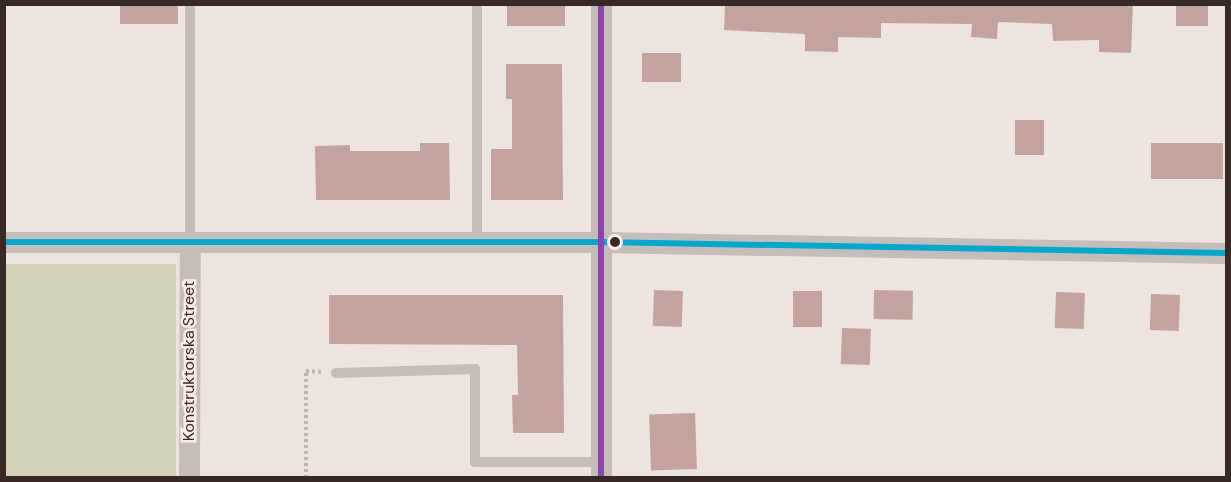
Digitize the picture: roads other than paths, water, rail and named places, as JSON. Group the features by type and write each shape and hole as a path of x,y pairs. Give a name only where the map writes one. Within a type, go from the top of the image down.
{"street":[{"path":"601,4 601,470"},
{"path":"4,242 190,244 600,242 1227,253"},
{"name":"Konstruktorska Street","path":"189,477 190,244"}],"lane":[{"path":"190,4 190,244"},
{"path":"477,4 477,243"},
{"path":"336,373 475,369 476,462 601,470"}]}
